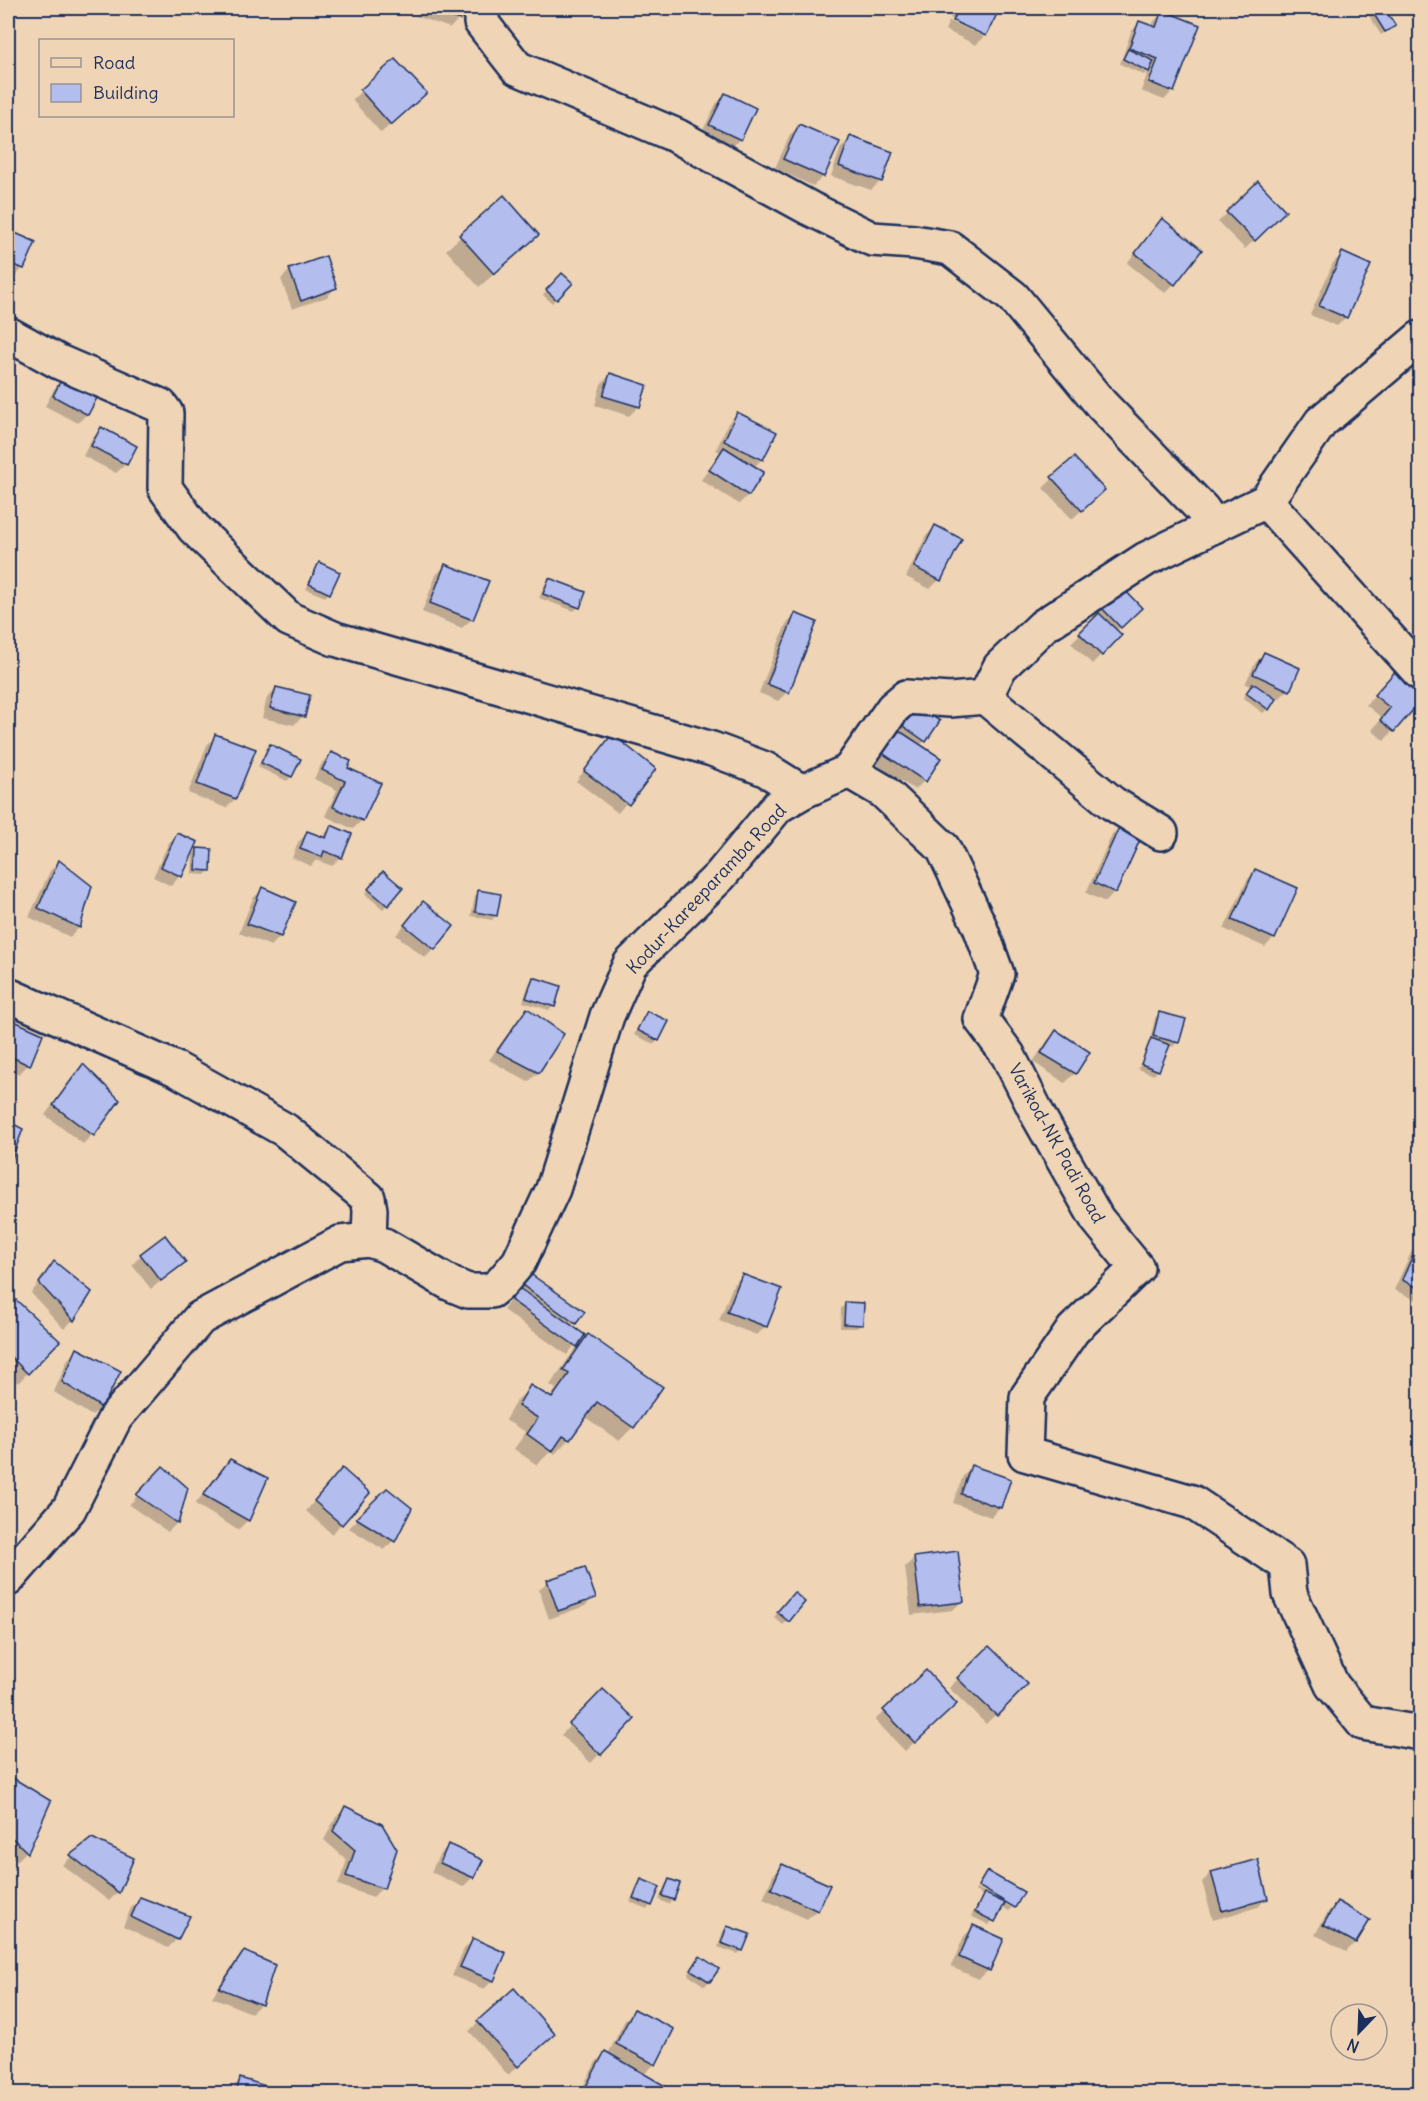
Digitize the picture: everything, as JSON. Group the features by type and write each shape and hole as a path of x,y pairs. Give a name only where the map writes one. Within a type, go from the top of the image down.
{"street":[{"path":"483,8 481,22 517,68 677,136 809,208 872,239 914,242 950,248 1013,297 1101,404 1203,510 1214,526"},
{"name":"Kodur-Kareeparamba Road","path":"8,334 59,362 162,406 166,413 165,488 194,528 288,619 335,639 712,749 765,769 802,792 778,806 720,876 630,964 607,1016 553,1189 519,1262 502,1282 491,1291 468,1291 451,1284 384,1245 369,1240"},
{"path":"985,697 1000,667 1043,626 1146,559 1266,501 1321,422 1420,338"},
{"path":"1266,501 1420,673"},
{"path":"802,792 849,771 893,708 906,697 950,700 985,697 1112,803 1161,833"},
{"name":"Varikod-NK Padi Road","path":"849,771 883,791 943,848 980,927 997,974 981,1019 1008,1055 1039,1117 1097,1219 1137,1268 1073,1330 1027,1397 1025,1454 1192,1502 1287,1565 1290,1594 1332,1684 1363,1724 1420,1732"},
{"path":"8,995 176,1069 285,1130 368,1198 370,1210 369,1240 340,1243 200,1318 115,1418 69,1509 8,1579"}],"building":[{"path":"426,8 465,8 460,20"},
{"path":"959,8 1000,8 986,36 953,21"},
{"path":"1370,8 1384,8 1396,26 1385,32"},
{"path":"1162,10 1200,25 1174,92 1149,82 1158,59 1129,48 1139,21 1156,27"},
{"path":"1128,49 1154,61 1149,72 1123,59"},
{"path":"395,59 427,93 391,125 360,90"},
{"path":"725,93 756,108 741,140 709,125"},
{"path":"799,124 840,142 824,177 783,159"},
{"path":"850,136 893,152 882,182 839,166"},
{"path":"1258,181 1286,211 1255,241 1226,212"},
{"path":"504,195 539,235 494,274 459,235"},
{"path":"1162,218 1202,250 1175,285 1135,253"},
{"path":"8,230 36,242 24,269 9,263 8,265"},
{"path":"1342,252 1371,265 1347,318 1319,306"},
{"path":"326,256 337,288 301,301 289,269"},
{"path":"562,273 573,283 557,300 546,290"},
{"path":"610,373 647,385 640,407 603,396"},
{"path":"62,378 98,396 88,415 53,396"},
{"path":"737,412 777,432 763,460 724,441"},
{"path":"101,427 137,446 127,465 91,446"},
{"path":"724,447 764,472 749,496 709,470"},
{"path":"1074,457 1105,490 1082,511 1051,477"},
{"path":"935,525 962,539 941,581 914,567"},
{"path":"319,562 340,572 330,594 309,584"},
{"path":"445,564 489,581 473,620 430,603"},
{"path":"549,578 586,592 580,608 543,594"},
{"path":"1120,585 1142,608 1121,628 1099,605"},
{"path":"795,613 817,622 789,693 767,684"},
{"path":"1099,613 1122,635 1102,656 1079,633"},
{"path":"1264,652 1300,668 1290,691 1253,674"},
{"path":"1401,665 1420,682 1420,702 1394,732 1380,720 1390,708 1374,695"},
{"path":"1253,683 1276,699 1269,710 1246,693"},
{"path":"276,687 310,695 305,717 270,708"},
{"path":"917,706 940,721 926,742 903,726"},
{"path":"892,726 941,758 926,782 876,749"},
{"path":"215,734 256,749 236,799 197,784"},
{"path":"612,734 656,769 629,805 584,771"},
{"path":"270,744 301,759 292,777 261,763"},
{"path":"331,752 351,761 348,768 381,783 363,821 333,807 345,781 322,770"},
{"path":"1121,823 1143,833 1116,893 1094,883"},
{"path":"331,825 352,834 342,858 324,851 322,857 300,849 307,831 326,838"},
{"path":"177,833 198,842 182,877 161,867"},
{"path":"197,848 212,849 211,871 196,870"},
{"path":"59,860 92,886 80,928 38,908"},
{"path":"1255,869 1298,888 1275,939 1232,920"},
{"path":"383,871 403,888 388,906 368,889"},
{"path":"262,887 296,902 281,937 247,924"},
{"path":"478,890 501,894 497,916 475,912"},
{"path":"423,901 454,926 435,950 404,925"},
{"path":"533,977 561,986 555,1007 526,998"},
{"path":"527,1008 564,1034 539,1073 497,1051"},
{"path":"647,1011 669,1021 659,1041 637,1030"},
{"path":"1159,1012 1186,1019 1179,1043 1153,1036"},
{"path":"12,1020 43,1034 30,1066 8,1055"},
{"path":"1056,1030 1090,1052 1076,1074 1041,1053"},
{"path":"1151,1038 1170,1045 1159,1071 1141,1064"},
{"path":"83,1064 120,1100 94,1136 53,1105"},
{"path":"8,1121 23,1129 8,1169"},
{"path":"165,1235 186,1262 161,1281 140,1254"},
{"path":"1420,1239 1420,1289 1402,1280"},
{"path":"54,1261 92,1292 74,1321 39,1283"},
{"path":"519,1266 585,1312 576,1324 511,1277"},
{"path":"742,1274 782,1289 767,1327 727,1312"},
{"path":"519,1288 585,1335 577,1347 511,1300"},
{"path":"12,1296 60,1341 28,1374 8,1354 8,1303"},
{"path":"845,1302 864,1303 863,1325 844,1324"},
{"path":"588,1334 663,1387 634,1428 597,1402 570,1440 563,1436 552,1452 527,1434 538,1418 518,1406 530,1385 552,1398 569,1374 563,1370"},
{"path":"77,1348 121,1371 102,1408 62,1382"},
{"path":"230,1459 268,1478 249,1521 203,1495"},
{"path":"971,1465 1011,1479 1001,1508 961,1494"},
{"path":"163,1466 188,1488 178,1524 136,1495"},
{"path":"342,1468 370,1493 342,1525 314,1501"},
{"path":"387,1488 412,1508 395,1542 356,1518"},
{"path":"958,1551 964,1602 920,1607 914,1557"},
{"path":"585,1567 596,1598 558,1611 547,1580"},
{"path":"794,1592 805,1602 789,1622 777,1612"},
{"path":"989,1646 1028,1684 997,1716 957,1678"},
{"path":"926,1670 957,1704 915,1743 883,1710"},
{"path":"603,1689 635,1719 601,1755 569,1724"},
{"path":"13,1778 51,1801 28,1853 8,1834 8,1786"},
{"path":"345,1806 382,1824 397,1849 384,1889 346,1876 355,1850 333,1831"},
{"path":"92,1838 134,1858 119,1893 70,1855"},
{"path":"448,1844 483,1860 474,1878 440,1863"},
{"path":"1258,1859 1268,1899 1222,1911 1211,1872"},
{"path":"782,1864 830,1885 818,1911 771,1889"},
{"path":"987,1871 1024,1892 1015,1908 978,1886"},
{"path":"641,1879 660,1887 652,1906 633,1898"},
{"path":"669,1879 680,1883 674,1900 662,1896"},
{"path":"984,1893 1005,1903 995,1922 975,1912"},
{"path":"140,1897 190,1916 178,1940 131,1917"},
{"path":"1337,1901 1370,1920 1356,1943 1323,1925"},
{"path":"973,1925 1004,1939 990,1971 959,1957"},
{"path":"727,1926 750,1934 743,1951 721,1943"},
{"path":"473,1938 506,1953 494,1981 460,1967"},
{"path":"244,1951 275,1965 262,2005 219,1988"},
{"path":"700,1956 719,1969 710,1982 691,1970"},
{"path":"514,1988 555,2034 518,2067 477,2021"},
{"path":"634,2009 674,2029 656,2065 616,2044"},
{"path":"605,2051 679,2094 582,2094"},
{"path":"240,2078 269,2087 268,2094 236,2094"}]}
